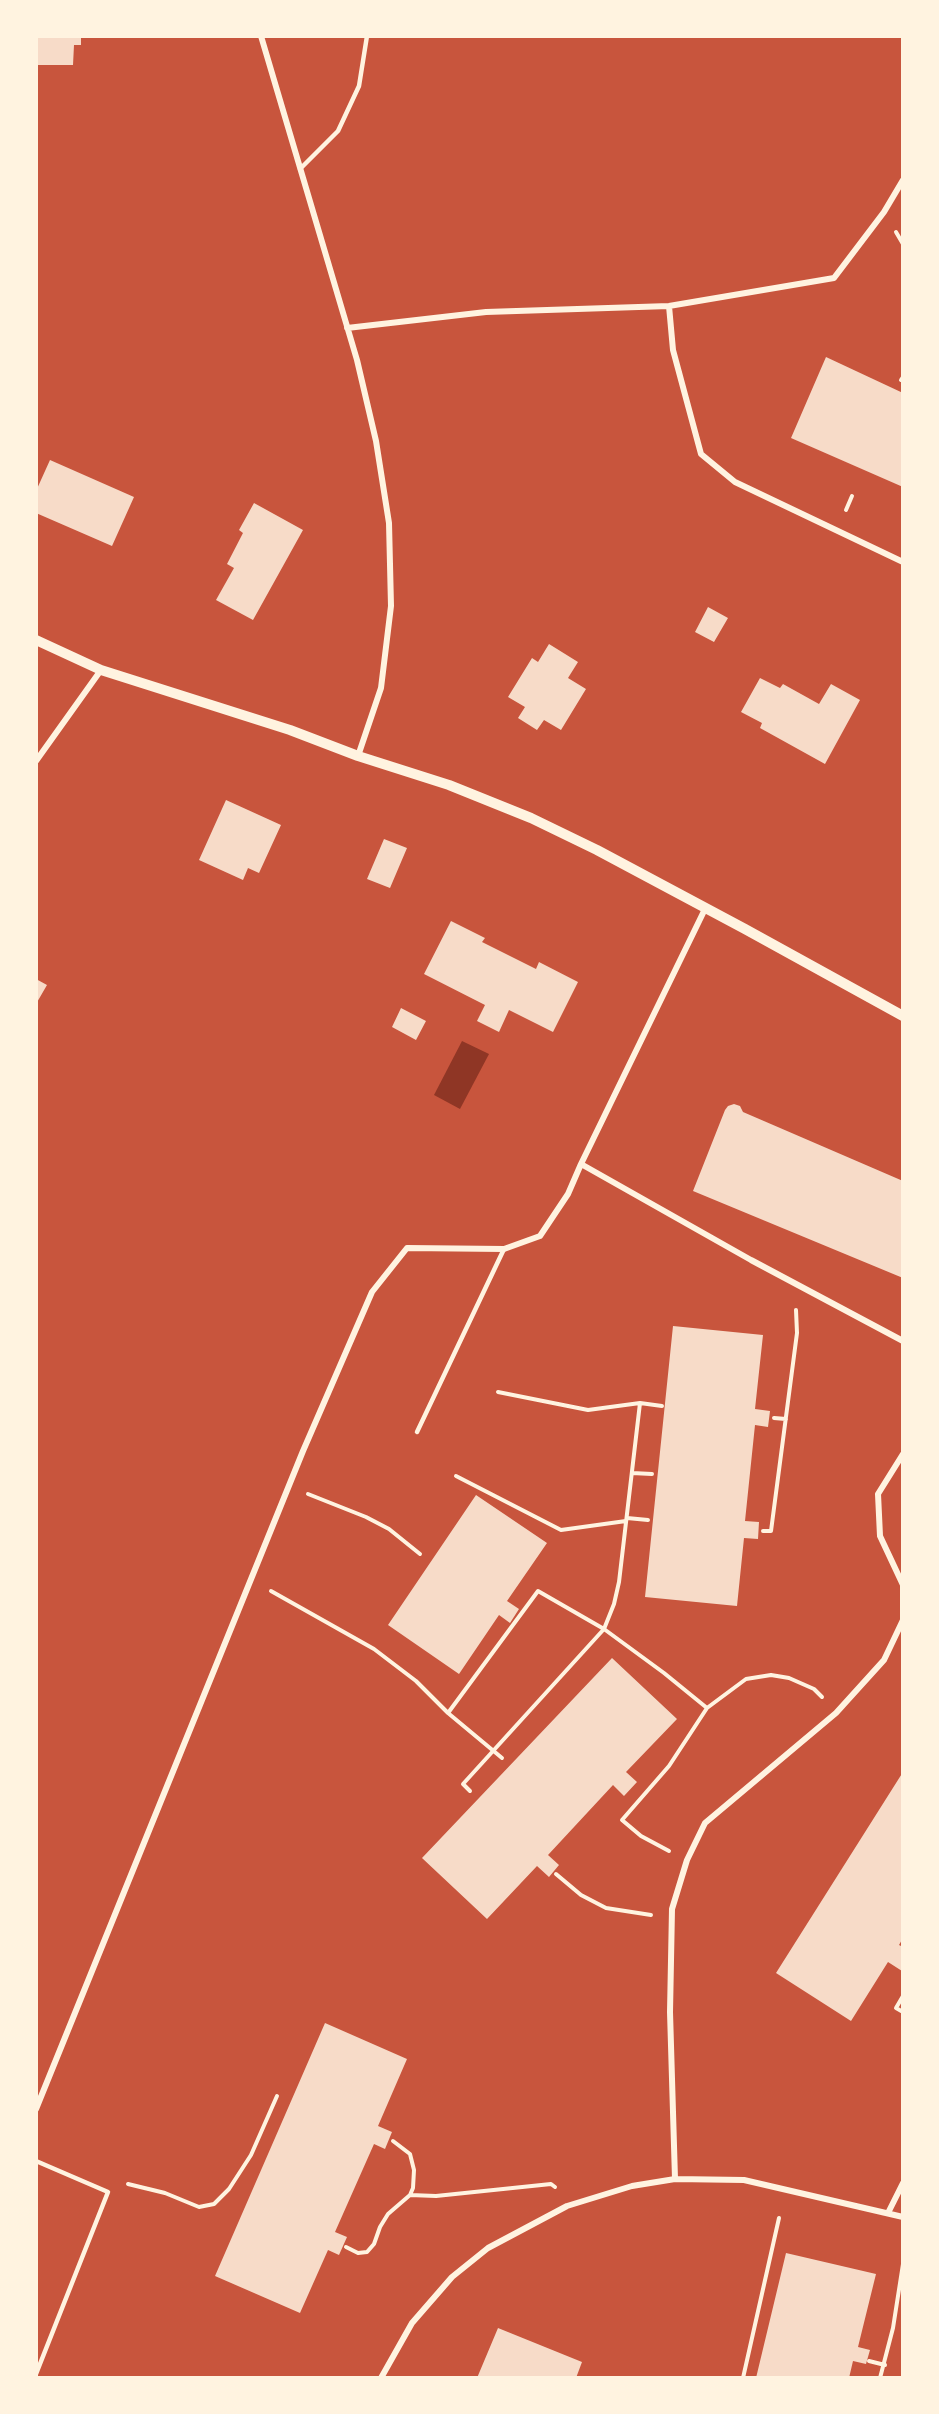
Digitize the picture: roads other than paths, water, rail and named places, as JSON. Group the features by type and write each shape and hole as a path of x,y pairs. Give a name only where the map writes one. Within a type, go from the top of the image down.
{"street":[{"path":"261,36 357,360 376,441 387,512 392,606 381,688 358,756"},
{"path":"347,328 486,312 669,306 834,278 884,212 903,180"},
{"path":"669,306 673,350 702,454 735,482 903,561"},
{"path":"36,640 101,670 290,730 358,756 449,785 531,818 589,846 903,1016"},
{"path":"36,760 101,670"},
{"path":"36,2109 288,1486 372,1292 407,1248 504,1249 540,1236 568,1194 705,909"},
{"path":"581,1164 751,1260 903,1341"},
{"path":"675,2179 670,2012 672,1909 687,1860 705,1823 836,1713 884,1660 903,1620 903,1585 880,1536 878,1494 903,1454"},
{"path":"381,2378 412,2323 453,2277 488,2248 567,2206 632,2186 675,2179 744,2180 903,2217"},
{"path":"888,2213 903,2183"}],"lane":[{"path":"300,169 338,131 359,86 367,36"},
{"path":"417,1432 504,1249"},
{"path":"36,2162 108,2192 36,2374"}]}
